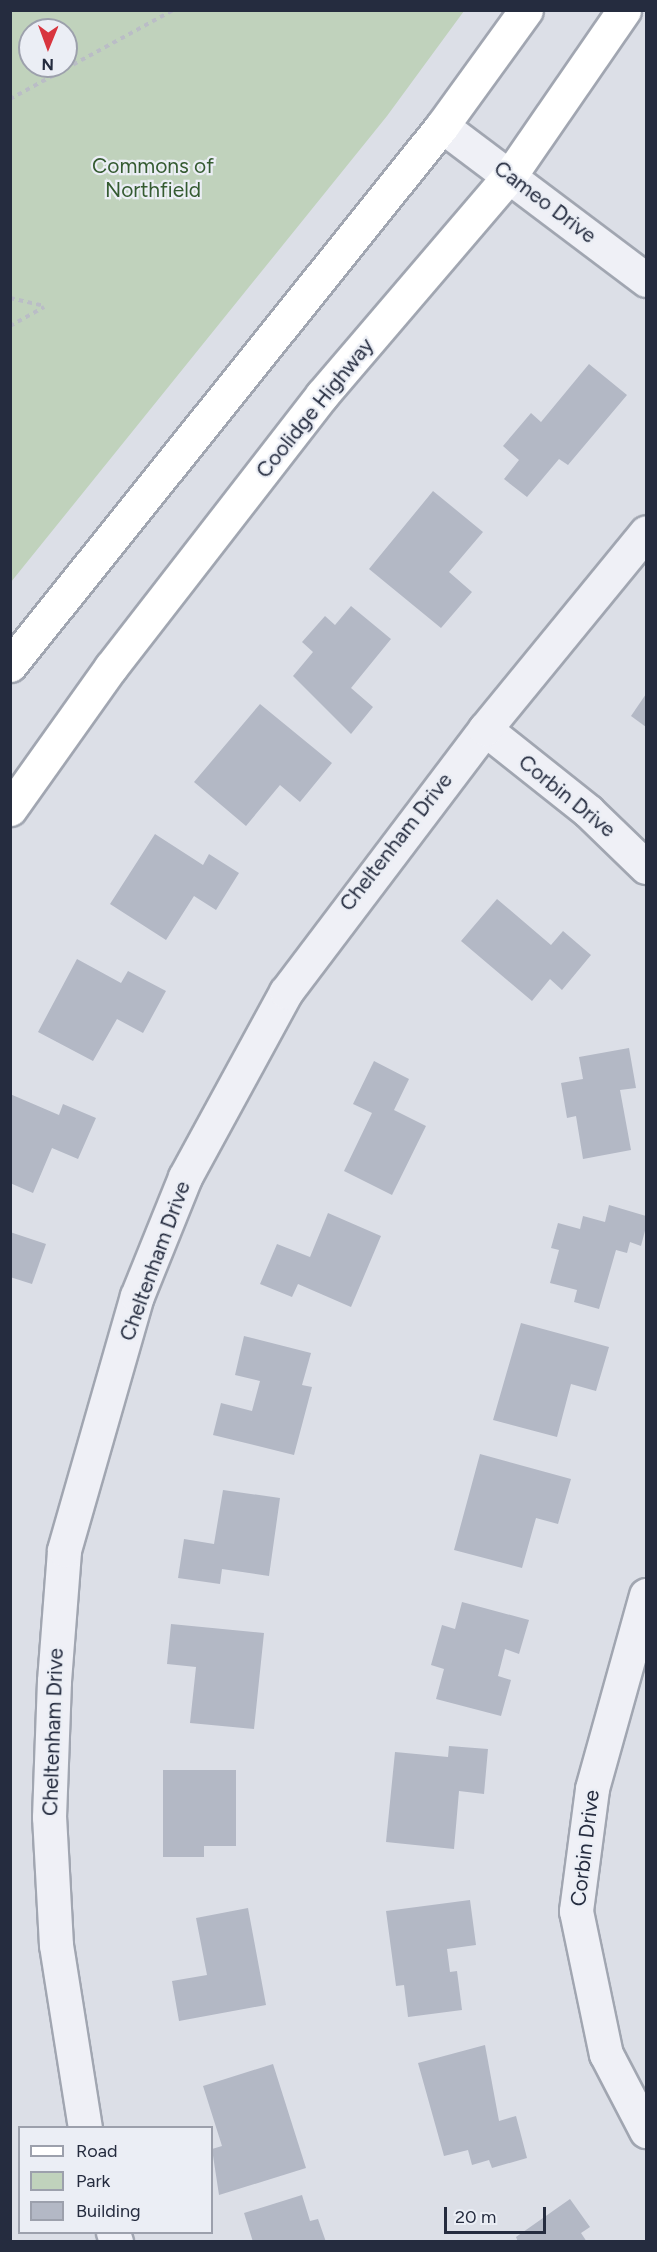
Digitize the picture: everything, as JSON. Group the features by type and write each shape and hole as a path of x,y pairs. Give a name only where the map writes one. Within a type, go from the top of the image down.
{"main road":[{"path":"10,665 442,126 526,10"},
{"name":"Coolidge Highway","path":"10,809 111,667 322,395 511,174 624,10"}],"street":[{"name":"Cameo Drive","path":"442,126 511,174 646,280"},
{"name":"Cheltenham Drive","path":"86,2126 62,2005 51,1877 50,1756 64,1550 137,1296 184,1177 256,1040 308,959 485,729 646,532"},
{"name":"Corbin Drive","path":"485,729 588,811 646,867"},
{"name":"Corbin Drive","path":"646,1595 592,1789 576,1911 606,2054 646,2131"}],"path":[{"path":"10,99 173,10"},
{"path":"10,298 44,307 10,326"}],"green space":[{"name":"Commons of Northfield","path":"11,10 464,11 387,116 11,582"}],"building":[{"path":"589,364 627,395 568,465 559,459 527,497 504,479 519,460 503,446 531,413 541,422"},
{"path":"433,491 483,532 449,572 472,592 441,628 369,569"},
{"path":"351,606 391,639 351,688 373,707 351,734 293,676 313,652 302,642 325,616 335,625"},
{"path":"646,694 646,727 631,716"},
{"path":"260,704 332,763 300,802 280,785 246,826 194,782"},
{"path":"155,834 203,865 209,854 239,873 216,910 194,896 166,940 110,904"},
{"path":"497,899 551,945 563,931 591,955 562,990 550,979 532,1001 461,941"},
{"path":"77,959 121,983 128,971 166,991 143,1033 117,1019 93,1061 38,1032"},
{"path":"629,1048 636,1088 620,1090 631,1150 583,1159 576,1116 567,1118 561,1083 583,1079 579,1057"},
{"path":"374,1061 409,1079 394,1110 426,1126 392,1195 344,1171 372,1113 353,1104"},
{"path":"10,1094 59,1115 63,1104 96,1118 78,1159 52,1148 33,1193 10,1183"},
{"path":"609,1205 646,1216 646,1227 641,1246 630,1242 627,1253 616,1250 599,1309 574,1302 577,1290 550,1283 559,1250 551,1248 558,1223 580,1229 583,1216 605,1222"},
{"path":"328,1213 381,1236 351,1307 298,1284 292,1297 260,1284 277,1244 310,1257"},
{"path":"10,1232 46,1244 32,1284 10,1277"},
{"path":"521,1323 609,1347 596,1391 571,1384 557,1437 493,1420"},
{"path":"244,1336 311,1353 302,1385 312,1387 294,1455 213,1435 221,1403 252,1411 260,1381 235,1375"},
{"path":"480,1454 571,1479 558,1524 536,1518 522,1568 454,1550"},
{"path":"223,1490 280,1498 269,1576 222,1569 220,1584 178,1578 184,1539 214,1544"},
{"path":"462,1602 529,1620 519,1654 505,1649 498,1676 511,1680 501,1716 436,1699 444,1669 431,1665 442,1625 455,1629"},
{"path":"171,1624 264,1633 254,1729 190,1723 196,1667 167,1664"},
{"path":"449,1746 488,1749 484,1794 459,1791 454,1849 386,1842 395,1752 448,1757"},
{"path":"163,1770 236,1770 236,1846 204,1846 204,1857 163,1857"},
{"path":"470,1900 476,1945 447,1949 450,1972 457,1971 462,2010 408,2017 404,1985 396,1986 386,1911"},
{"path":"248,1908 266,2005 179,2021 172,1981 207,1975 196,1918"},
{"path":"485,2045 499,2121 516,2116 527,2158 492,2168 489,2160 472,2165 468,2150 444,2156 418,2063"},
{"path":"273,2064 306,2168 219,2195 213,2149 222,2146 203,2086"},
{"path":"302,2195 310,2221 318,2219 326,2242 253,2242 244,2213"},
{"path":"570,2199 590,2227 581,2233 587,2242 518,2242 516,2237"}]}
